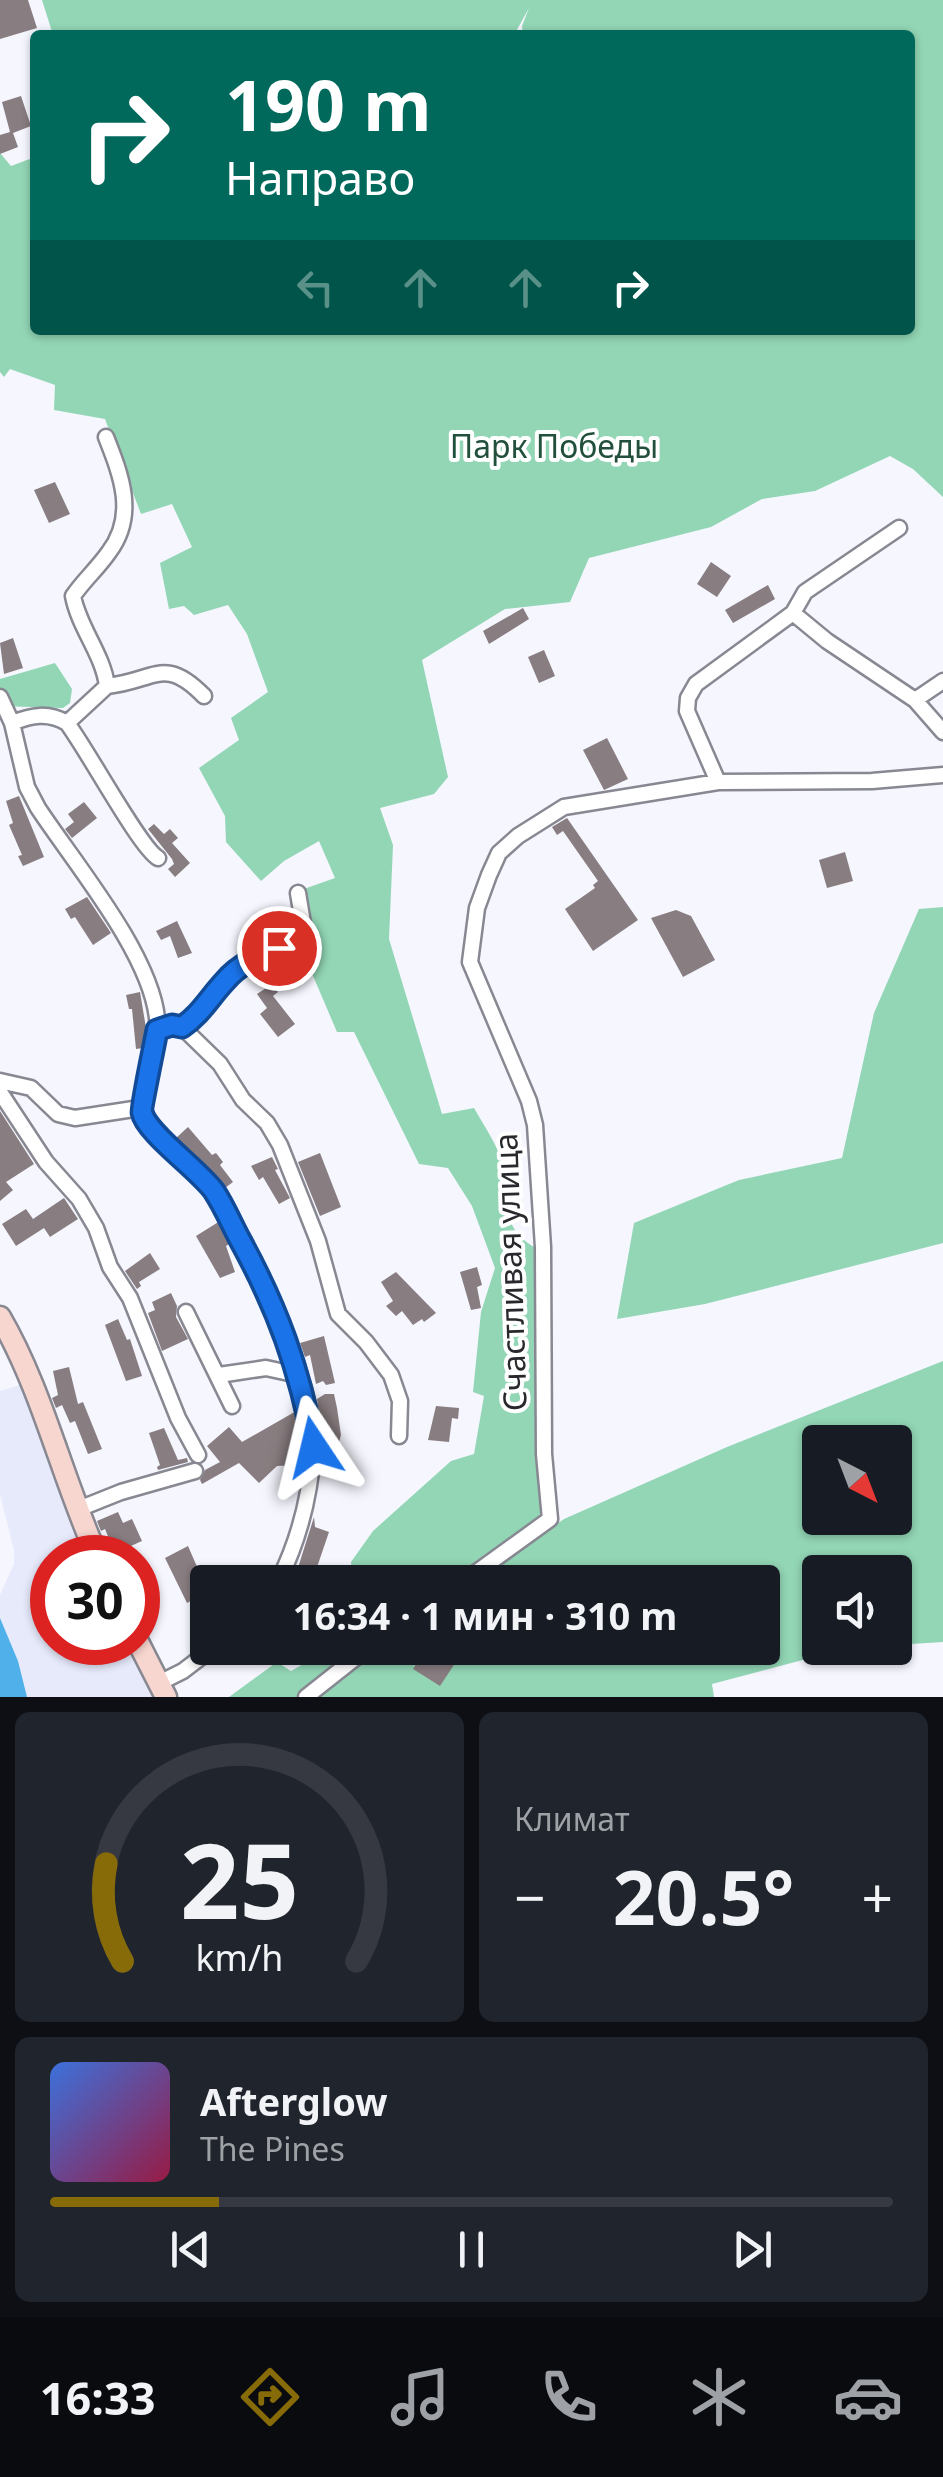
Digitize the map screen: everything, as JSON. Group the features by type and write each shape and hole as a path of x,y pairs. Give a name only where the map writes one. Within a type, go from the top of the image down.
{"street":[{"path":"106,437 122,478 126,504 112,549 73,596 107,686"},
{"path":"718,782 687,711 688,698 696,684 793,612 805,592 899,528"},
{"path":"793,612 826,641 915,700 943,732"},
{"path":"68,723 107,686 172,672 184,676 204,696"},
{"path":"915,700 943,681"},
{"path":"0,697 12,724 27,787 38,808 133,948 150,981 157,1030 148,1086 140,1108 146,1124 190,1163 214,1191 263,1282 293,1352 314,1447 306,1507 284,1565"},
{"path":"12,724 31,716 54,716 68,723 148,852 158,858"},
{"name":"Счастливая улица","path":"486,1565 550,1520 551,1504 544,1454 543,1248 535,1125 529,1100 470,962 477,908 499,853 564,807 718,782 872,781 943,775"},
{"path":"182,1027 199,1016 240,966 305,936 298,893"},
{"path":"157,1030 172,1025 182,1027 220,1064 243,1100 267,1122 318,1241 338,1314 392,1376 400,1401 399,1436"},
{"path":"0,1080 30,1088 58,1114 75,1118 140,1108"},
{"path":"0,1092 46,1162 80,1198 110,1267 130,1298 178,1418 198,1455"},
{"path":"186,1312 232,1406"},
{"path":"0,1317 30,1382 87,1535"},
{"path":"219,1375 266,1368 298,1376"},
{"path":"76,1510 121,1492 195,1471"},
{"path":"150,1665 162,1690 191,1665"},
{"path":"306,1697 346,1665"}],"shaded area":[{"path":"20,1385 74,1535 30,1535 30,1665 140,1665 154,1697 27,1697 18,1661 0,1618 0,1595 14,1564 14,1550 0,1494 0,1391"}],"green space":[{"name":"Парк Победы","path":"42,0 943,0 943,497 913,469 890,456 815,491 762,499 711,527 589,558 570,602 505,609 422,660 448,777 434,794 380,808 393,845 389,939 442,1114 474,1108 500,1156 509,1217 521,1238 534,1247 536,1454 542,1509 538,1519 475,1565 351,1565 373,1531 451,1461 474,1454 484,1396 473,1392 481,1312 495,1268 472,1206 448,1168 419,1164 354,1032 337,1032 302,950 311,933 301,890 335,878 319,841 284,861 261,881 226,842 225,816 199,768 239,740 231,718 268,692 247,634 228,605 194,615 184,606 169,609 160,563 192,547 172,504 141,514 105,419 54,410 55,385 10,369 4,377 0,372 0,153 11,166 30,159 30,335 915,335 915,30 522,30 529,8 517,30 51,30"},
{"path":"55,663 72,689 70,703 63,708 0,706 0,679"},
{"path":"943,907 943,1243 705,1304 617,1319 634,1223 739,1180 842,1158 874,1013 919,909"},
{"path":"943,1361 943,1642 912,1644 912,1555 802,1555 802,1660 712,1684 714,1697 317,1697 357,1665 780,1665 780,1565 498,1565 564,1519 727,1447"},
{"path":"273,1665 291,1671 302,1665 335,1665 296,1697 229,1697"}],"water":[{"path":"0,1618 18,1661 27,1697 0,1697"}],"building":[{"path":"0,0 28,0 37,28 0,39"},
{"path":"21,96 30,126 13,133 18,147 0,154 0,135 10,132 2,102"},
{"path":"55,482 70,514 49,523 34,490"},
{"path":"711,562 731,576 717,597 697,584"},
{"path":"768,585 775,599 733,623 725,610"},
{"path":"523,608 529,619 489,644 483,631"},
{"path":"13,638 23,668 4,674 0,643"},
{"path":"544,650 555,676 539,683 528,657"},
{"path":"607,738 628,779 604,790 583,750"},
{"path":"19,796 44,857 23,866 9,825 13,823 6,801"},
{"path":"84,802 97,818 72,838 65,829 74,822 68,814"},
{"path":"567,818 638,920 593,951 565,909 595,888 593,885 598,881 563,831 557,835 552,827"},
{"path":"154,824 164,834 170,829 178,838 172,843 190,863 175,877 168,869 174,864 172,859 148,829"},
{"path":"845,852 853,881 827,888 819,860"},
{"path":"87,897 111,933 93,945 65,909"},
{"path":"676,910 691,916 715,960 683,977 651,918"},
{"path":"177,921 192,953 178,958 170,936 161,940 156,931"},
{"path":"272,984 278,992 273,996 295,1024 278,1037 260,1014 267,1008 257,994"},
{"path":"140,992 146,1028 143,1048 136,1049 132,1009 126,995"},
{"path":"0,1111 34,1164 6,1182 13,1190 0,1201"},
{"path":"188,1127 223,1162 220,1165 233,1182 225,1188 175,1139"},
{"path":"320,1153 341,1207 320,1216 298,1162"},
{"path":"272,1157 290,1198 279,1204 263,1177 259,1180 251,1166"},
{"path":"64,1198 78,1219 50,1237 44,1228 16,1246 2,1224 26,1209 33,1219"},
{"path":"220,1221 232,1242 226,1246 235,1272 220,1278 196,1236"},
{"path":"150,1253 160,1269 139,1282 141,1286 137,1289 125,1271"},
{"path":"477,1267 482,1285 477,1287 481,1308 471,1310 460,1272"},
{"path":"396,1272 436,1313 424,1322 422,1319 413,1325 402,1311 396,1316 386,1306 393,1301 381,1282"},
{"path":"171,1293 177,1306 176,1317 188,1339 162,1351 148,1313 155,1310 152,1302"},
{"path":"118,1319 127,1340 130,1339 142,1376 126,1381 105,1325"},
{"path":"324,1336 335,1383 326,1385 323,1381 316,1384 310,1355 305,1357 300,1343"},
{"path":"69,1367 78,1404 83,1402 102,1449 88,1454 75,1421 70,1423 62,1405 56,1408 52,1398 58,1395 53,1371"},
{"path":"334,1394 337,1408 341,1435 335,1456 324,1453 317,1399"},
{"path":"436,1406 459,1408 458,1419 452,1418 449,1442 428,1440"},
{"path":"298,1410 301,1465 277,1466 259,1483 239,1463 202,1484 205,1470 220,1462 207,1446 229,1427 242,1442"},
{"path":"164,1428 178,1460 187,1458 188,1462 158,1470 160,1465 149,1433"},
{"path":"118,1512 123,1523 132,1519 139,1535 108,1535 97,1521"},
{"path":"314,1517 315,1527 329,1532 318,1565 299,1565"},
{"path":"188,1546 196,1565 190,1565 190,1601 187,1603 165,1558"},
{"path":"416,1665 454,1665 440,1686 413,1669"}],"route":[{"path":"279,948 240,966 199,1016 182,1027 172,1025 157,1030 148,1086 140,1108 146,1124 190,1163 214,1191 263,1282 293,1352 314,1447"}]}
